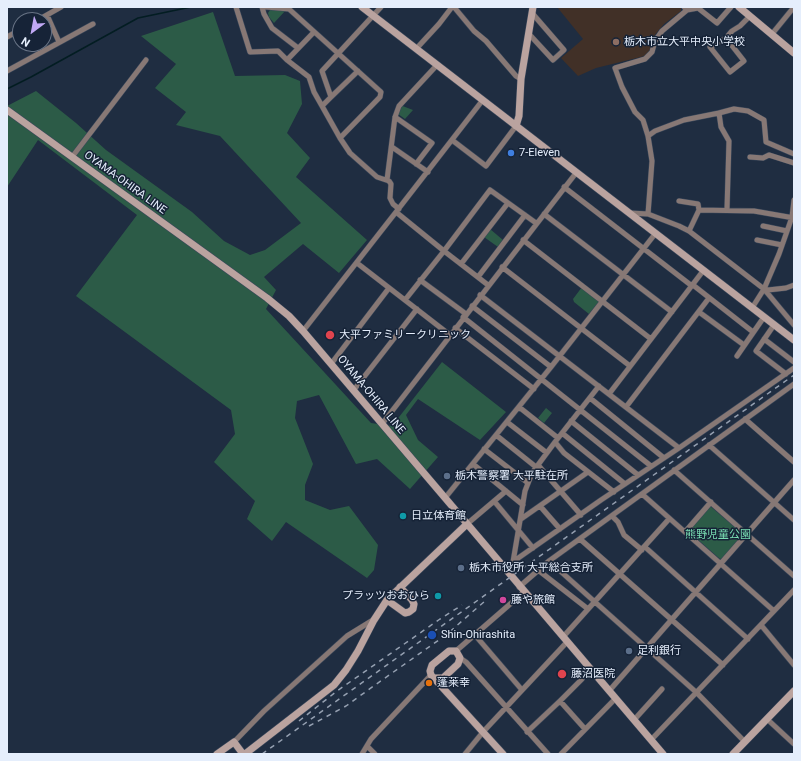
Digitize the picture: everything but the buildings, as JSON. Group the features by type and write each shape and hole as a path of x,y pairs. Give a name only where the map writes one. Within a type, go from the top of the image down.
{"street":[{"path":"52,13 61,7"},
{"path":"236,7 250,52 278,51 309,77 314,92 350,153 377,178 387,180 391,184 390,198 398,211 488,285"},
{"path":"262,7 264,14 272,28 298,48"},
{"path":"266,7 290,9 381,92 381,94 340,138"},
{"path":"362,7 794,340"},
{"path":"331,97 322,71 374,16 380,7"},
{"path":"416,49 453,7 474,31 486,41 516,76 521,79"},
{"path":"648,214 652,161 648,136 643,120 635,112 622,87 615,68 645,59 652,52 655,41 662,31 685,9 698,8 717,23 731,7"},
{"path":"739,7 794,53"},
{"path":"772,34 794,7"},
{"path":"529,34 552,60 564,50 533,10"},
{"path":"452,140 486,166 516,126 519,116 521,79 533,10"},
{"path":"726,38 744,61 730,72 710,47 726,38 750,16"},
{"path":"52,24 60,42"},
{"path":"7,71 93,24"},
{"path":"287,60 314,32"},
{"path":"72,157 146,60"},
{"path":"387,180 395,117 398,106 437,65"},
{"path":"322,106 358,71"},
{"path":"303,331 398,211 482,101"},
{"name":"OYAMA-OHIRA LINE","path":"7,109 267,298 289,316 662,754"},
{"path":"648,136 655,131 684,120 734,109 748,111 764,120 766,142 794,155"},
{"path":"719,113 721,127 729,141 727,209"},
{"path":"395,117 432,143 416,164"},
{"path":"392,147 428,172"},
{"path":"750,157 763,158 769,155 794,163"},
{"path":"382,424 480,295 576,173"},
{"path":"564,187 753,332"},
{"path":"404,300 490,190 536,223"},
{"path":"752,308 764,288 793,217 794,200"},
{"path":"679,201 698,204 699,210 689,231"},
{"path":"461,264 508,203"},
{"path":"699,210 727,209 754,211 793,217"},
{"path":"629,213 648,214 689,231 764,288 794,325"},
{"path":"544,214 623,276 672,312"},
{"path":"478,277 525,216"},
{"path":"763,226 787,231"},
{"path":"445,498 534,389 655,234"},
{"path":"523,240 651,339"},
{"path":"757,240 782,245"},
{"path":"357,263 450,334"},
{"path":"502,267 630,366"},
{"path":"609,394 703,271"},
{"path":"420,280 651,466"},
{"path":"764,288 768,290 786,288 794,285"},
{"path":"331,364 389,288"},
{"path":"480,295 679,448"},
{"path":"626,407 709,298"},
{"path":"472,306 551,367"},
{"path":"353,390 417,310"},
{"path":"699,312 744,345"},
{"path":"737,356 764,317"},
{"path":"774,325 756,351 786,374"},
{"path":"455,328 534,389"},
{"path":"764,339 794,362"},
{"path":"504,568 794,368"},
{"path":"456,652 522,589 538,570 549,561 794,384"},
{"path":"513,562 528,483 537,466 556,440 599,386"},
{"path":"590,398 664,458"},
{"path":"519,407 556,440 564,453 614,492"},
{"path":"745,419 794,462"},
{"path":"571,421 638,475"},
{"path":"507,422 547,453"},
{"path":"562,433 625,484"},
{"path":"496,435 537,466 562,492 581,515"},
{"path":"709,445 794,520"},
{"path":"484,449 528,483"},
{"path":"473,464 523,505"},
{"path":"674,470 794,576"},
{"path":"521,519 562,492 588,472"},
{"path":"609,691 794,480"},
{"path":"234,742 244,754 334,685 358,651 374,620 387,600 467,524 506,491"},
{"path":"642,494 774,611"},
{"path":"494,501 533,548"},
{"path":"685,532 710,502"},
{"path":"540,506 560,529"},
{"path":"612,516 618,522 624,535 696,592 748,639"},
{"path":"465,754 565,639 594,601 670,519"},
{"path":"580,539 723,665"},
{"path":"549,561 697,693 745,742"},
{"path":"538,570 588,609"},
{"path":"387,600 405,613 413,609 414,604 412,600 400,587"},
{"path":"651,740 794,590"},
{"path":"217,754 234,742 264,711 347,636 374,620"},
{"path":"761,625 794,665"},
{"path":"475,635 522,690"},
{"path":"503,754 432,676 430,671 432,665 450,651 456,652 460,658 466,662 548,754"},
{"path":"441,686 442,678 458,664 460,658"},
{"path":"432,676 442,678"},
{"path":"362,754 371,739 432,676"},
{"path":"527,732 582,679"},
{"path":"634,720 662,689"},
{"path":"733,754 794,691"},
{"path":"561,754 615,698"},
{"path":"560,701 585,729"},
{"path":"767,719 794,744"},
{"path":"367,746 375,754"}],"shaded area":[{"name":"栃木市立大平中央小学校","path":"557,7 680,7 681,11 664,24 654,36 650,50 645,56 596,68 578,76 561,58 583,39"}],"green space":[{"path":"270,10 286,10 274,23 269,17 268,13"},
{"path":"213,12 235,76 285,75 300,81 302,104 287,133 310,158 296,177 367,240 339,273 303,244 264,277 276,290 266,309 371,423 392,426 442,362 506,412 480,440 418,399 406,415 418,440 438,457 410,489 377,459 356,464 319,395 297,401 295,418 313,464 305,485 305,500 330,510 349,506 378,545 374,570 367,578 286,522 272,541 247,519 255,501 214,462 235,434 231,410 76,296 137,215 38,140 7,187 7,106 36,91 76,123 106,150 192,212 224,241 250,255 265,250 301,223 220,136 176,125 186,112 155,88 176,64 141,36"},
{"path":"400,105 413,110 405,119 398,114"},
{"path":"490,229 503,240 498,247 484,237"},
{"path":"582,287 599,300 589,314 574,302 573,299"},
{"path":"546,408 552,413 544,423 538,418"},
{"name":"熊野児童公園","path":"710,506 743,534 723,558 720,559 688,531"}],"waterway":[{"path":"7,89 138,18 191,7"}],"railway":[{"path":"262,754 794,375"},
{"path":"309,726 346,706 446,635 485,601"},
{"path":"299,721 337,691 462,605"}],"place":[{"name":"栃木市立大平中央小学校","path":"616,42"},
{"name":"7-Eleven","path":"511,153"},
{"name":"大平ファミリークリニック","path":"330,335"},
{"name":"栃木警察署 大平駐在所","path":"447,476"},
{"name":"日立体育館","path":"403,516"},
{"name":"栃木市役所 大平総合支所","path":"461,568"},
{"name":"プラッツおおひら","path":"438,596"},
{"name":"藤や旅館","path":"503,600"},
{"name":"Shin-Ohirashita","path":"432,635"},
{"name":"足利銀行","path":"629,651"},
{"name":"藤沼医院","path":"562,674"},
{"name":"蓬莱幸","path":"429,683"}]}
